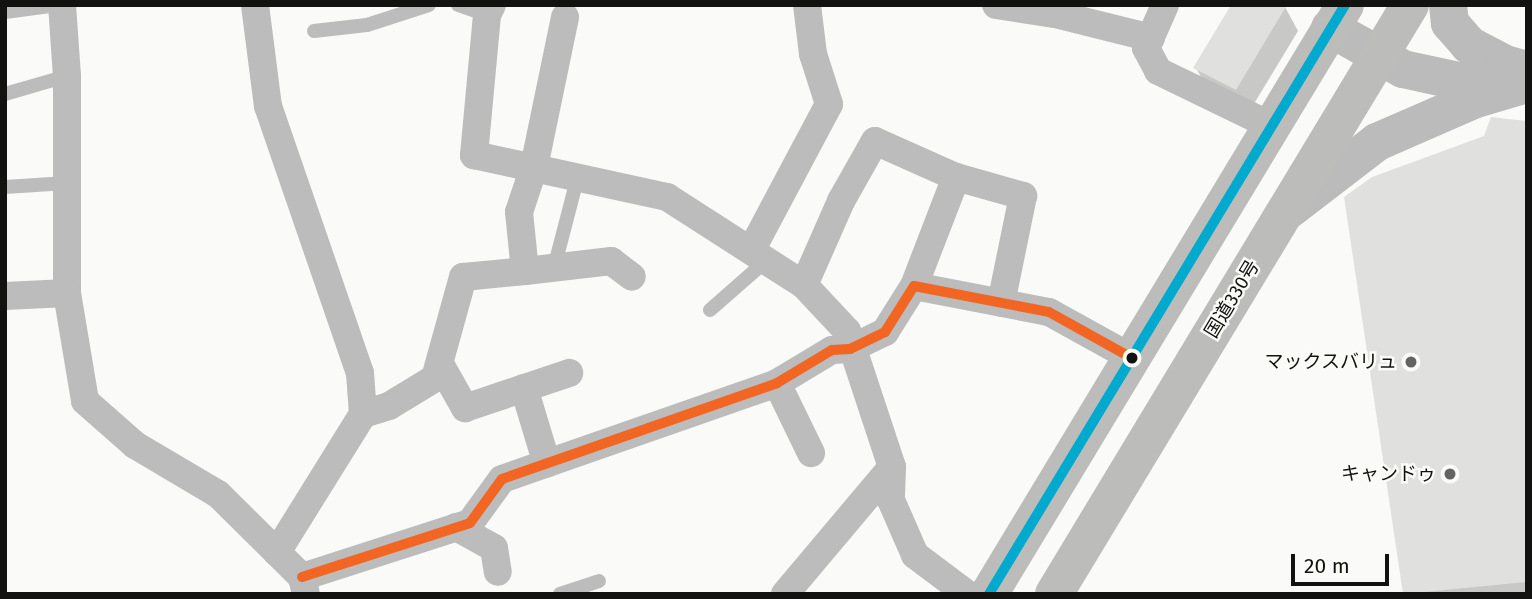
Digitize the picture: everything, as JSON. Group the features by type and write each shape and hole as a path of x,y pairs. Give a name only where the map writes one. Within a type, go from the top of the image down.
{"highway":[{"name":"国道330号","path":"1054,594 1410,5"},
{"path":"989,594 1338,17"}],"main road":[{"path":"1448,5 1450,23 1469,45 1505,64 1527,70"},
{"path":"1338,17 1379,57 1403,69 1458,80 1527,82"},
{"path":"1283,215 1334,171 1377,142 1476,99 1527,82"}],"street":[{"path":"60,5 67,76 67,293 85,401 135,445 218,494 277,552 304,586 470,523 502,479 777,383 832,350 850,349 885,332 915,286 956,177"},
{"path":"255,5 268,106 360,373 363,414 277,552"},
{"path":"760,255 830,104 813,54 807,5"},
{"path":"996,5 1055,13 1151,37"},
{"path":"1165,5 1146,48 1158,71 1272,126"},
{"path":"489,10 474,155 667,197 804,285 847,331 850,349 892,467 891,500 915,555 967,594"},
{"path":"525,271 519,212 534,167 565,17"},
{"path":"804,285 841,201 875,141 956,177 1023,196 1001,303"},
{"path":"363,414 389,406 435,378 463,277 611,261 632,277"},
{"path":"915,286 1049,312 1132,358"},
{"path":"5,296 67,293"},
{"path":"440,364 465,408 569,373"},
{"path":"777,383 811,453"},
{"path":"524,388 547,464"},
{"path":"785,594 892,467"},
{"path":"456,527 494,548 498,572"}],"lane":[{"path":"5,12 60,5"},
{"path":"314,31 366,24 429,5"},
{"path":"458,5 489,10"},
{"path":"5,94 67,76"},
{"path":"554,268 578,176"},
{"path":"5,187 67,183"},
{"path":"710,310 760,255"},
{"path":"560,594 599,582"}],"building":[{"path":"1231,5 1287,5 1236,90 1193,68"},
{"path":"1491,117 1527,121 1527,582 1403,594 1344,197 1372,177 1484,136"}],"transit line":[{"path":"989,594 1345,5"},
{"path":"302,577 470,523 502,479 777,383 832,350 850,349 885,332 914,286 1049,312 1132,358"}],"place":[{"name":"マックスバリュ","path":"1411,362"},
{"name":"キャンドゥ","path":"1450,474"}]}
